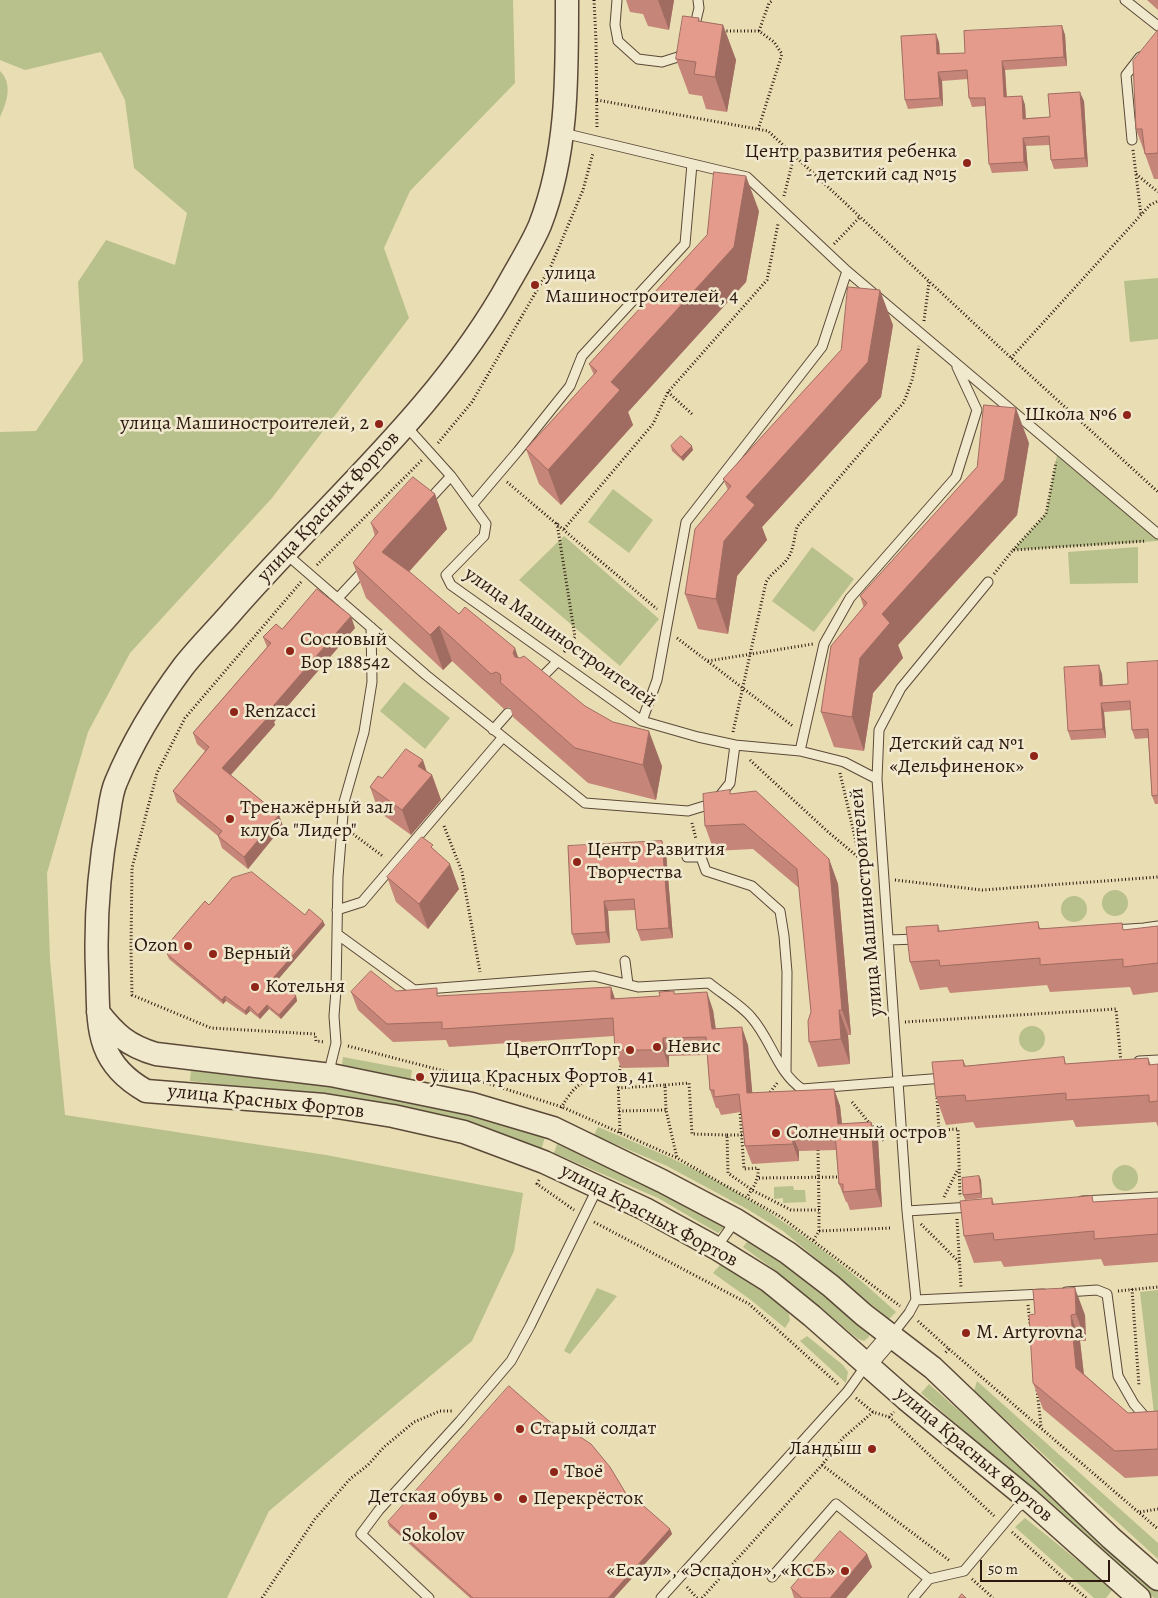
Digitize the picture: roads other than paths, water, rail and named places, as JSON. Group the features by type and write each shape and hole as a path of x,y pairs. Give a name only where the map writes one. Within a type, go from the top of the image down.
{"street":[{"name":"улица Красных Фортов","path":"567,0 567,60 563,134 556,172 540,226 509,283 479,334 441,384 406,425 285,553 184,667 143,726 114,785 102,852 95,935 98,1012 102,1041 108,1057 131,1082 146,1090 324,1105 393,1116 464,1132 544,1162 598,1187 716,1248 769,1281 1029,1500 1139,1598"},
{"name":"улица Красных Фортов","path":"98,1012 113,1031 128,1042 142,1050 156,1054 331,1075 472,1104 553,1128 662,1181 736,1220 788,1253 932,1368 1111,1538 1158,1579"},
{"path":"867,1364 891,1336"}],"lane":[{"path":"617,0 615,25 618,41 638,59 662,62 681,56 693,30 699,8 698,0"},
{"path":"1130,2 1158,26"},
{"path":"1132,140 1126,75 1148,48"},
{"path":"563,134 747,177 847,271 1158,534"},
{"path":"473,504 570,386 582,356 685,244 692,164"},
{"path":"642,721 658,680 686,522 822,347 847,271"},
{"path":"800,751 826,641 850,598 956,477 977,410 956,364"},
{"name":"улица Машиностроителей","path":"406,425 452,476 486,524 484,536 446,575 451,584 642,721 733,745 800,751 844,762 877,779 907,1210 916,1300"},
{"path":"425,505 452,476"},
{"path":"285,553 493,730 585,803 688,811 714,803 730,784 733,745"},
{"path":"338,598 371,562"},
{"path":"877,779 878,730 901,688 988,582"},
{"path":"331,1075 331,1063 336,1043 334,1016 338,877 344,802 364,732 372,682 371,627"},
{"path":"532,687 558,661"},
{"path":"493,730 508,713"},
{"path":"337,910 362,902 503,738"},
{"path":"688,857 700,853 706,871 752,886 780,911 787,972 786,1073"},
{"path":"1105,930 1158,926"},
{"path":"337,934 414,990 594,976 638,987 709,983 751,1017 793,1083 802,1089 956,1078"},
{"path":"888,940 928,938"},
{"path":"625,961 628,984"},
{"path":"1120,1063 1158,1060"},
{"path":"429,1598 361,1534 379,1510 511,1361 598,1187"},
{"path":"1069,1202 1158,1197"},
{"path":"907,1210 981,1207"},
{"path":"716,1248 736,1220"},
{"path":"891,1336 909,1313 916,1300 1097,1290 1107,1294 1118,1376 1134,1404 1154,1426 1158,1426"},
{"path":"661,1598 848,1392 867,1364"},
{"path":"913,1598 929,1579 964,1571 1004,1526 1017,1508 1029,1500"},
{"path":"772,1577 836,1504 929,1579"}],"place":[{"name":"Центр развития ребенка - детский сад №15","path":"967,163"},
{"name":"улица Машиностроителей, 4","path":"535,285"},
{"name":"Школа №6","path":"1127,415"},
{"name":"улица Машиностроителей, 2","path":"379,424"},
{"name":"Сосновый Бор 188542","path":"290,651"},
{"name":"Renzacci","path":"234,712"},
{"name":"Детский сад №1 «Дельфиненок»","path":"1034,756"},
{"name":"Тренажёрный зал клуба \"Лидер\"","path":"230,819"},
{"name":"Центр Развития Творчества","path":"577,862"},
{"name":"Ozon","path":"188,946"},
{"name":"Верный","path":"213,954"},
{"name":"Котельня","path":"255,987"},
{"name":"Невис","path":"657,1047"},
{"name":"ЦветОптТорг","path":"630,1050"},
{"name":"улица Красных Фортов, 41","path":"420,1077"},
{"name":"Солнечный остров","path":"776,1133"},
{"name":"M. Artyrovna","path":"966,1333"},
{"name":"Старый солдат","path":"520,1429"},
{"name":"Ландыш","path":"872,1449"},
{"name":"Твоё","path":"554,1472"},
{"name":"Детская обувь","path":"498,1497"},
{"name":"Перекрёсток","path":"523,1499"},
{"name":"Sokolov","path":"433,1516"},
{"name":"«Есаул», «Эспадон», «КСБ»","path":"845,1571"}]}
